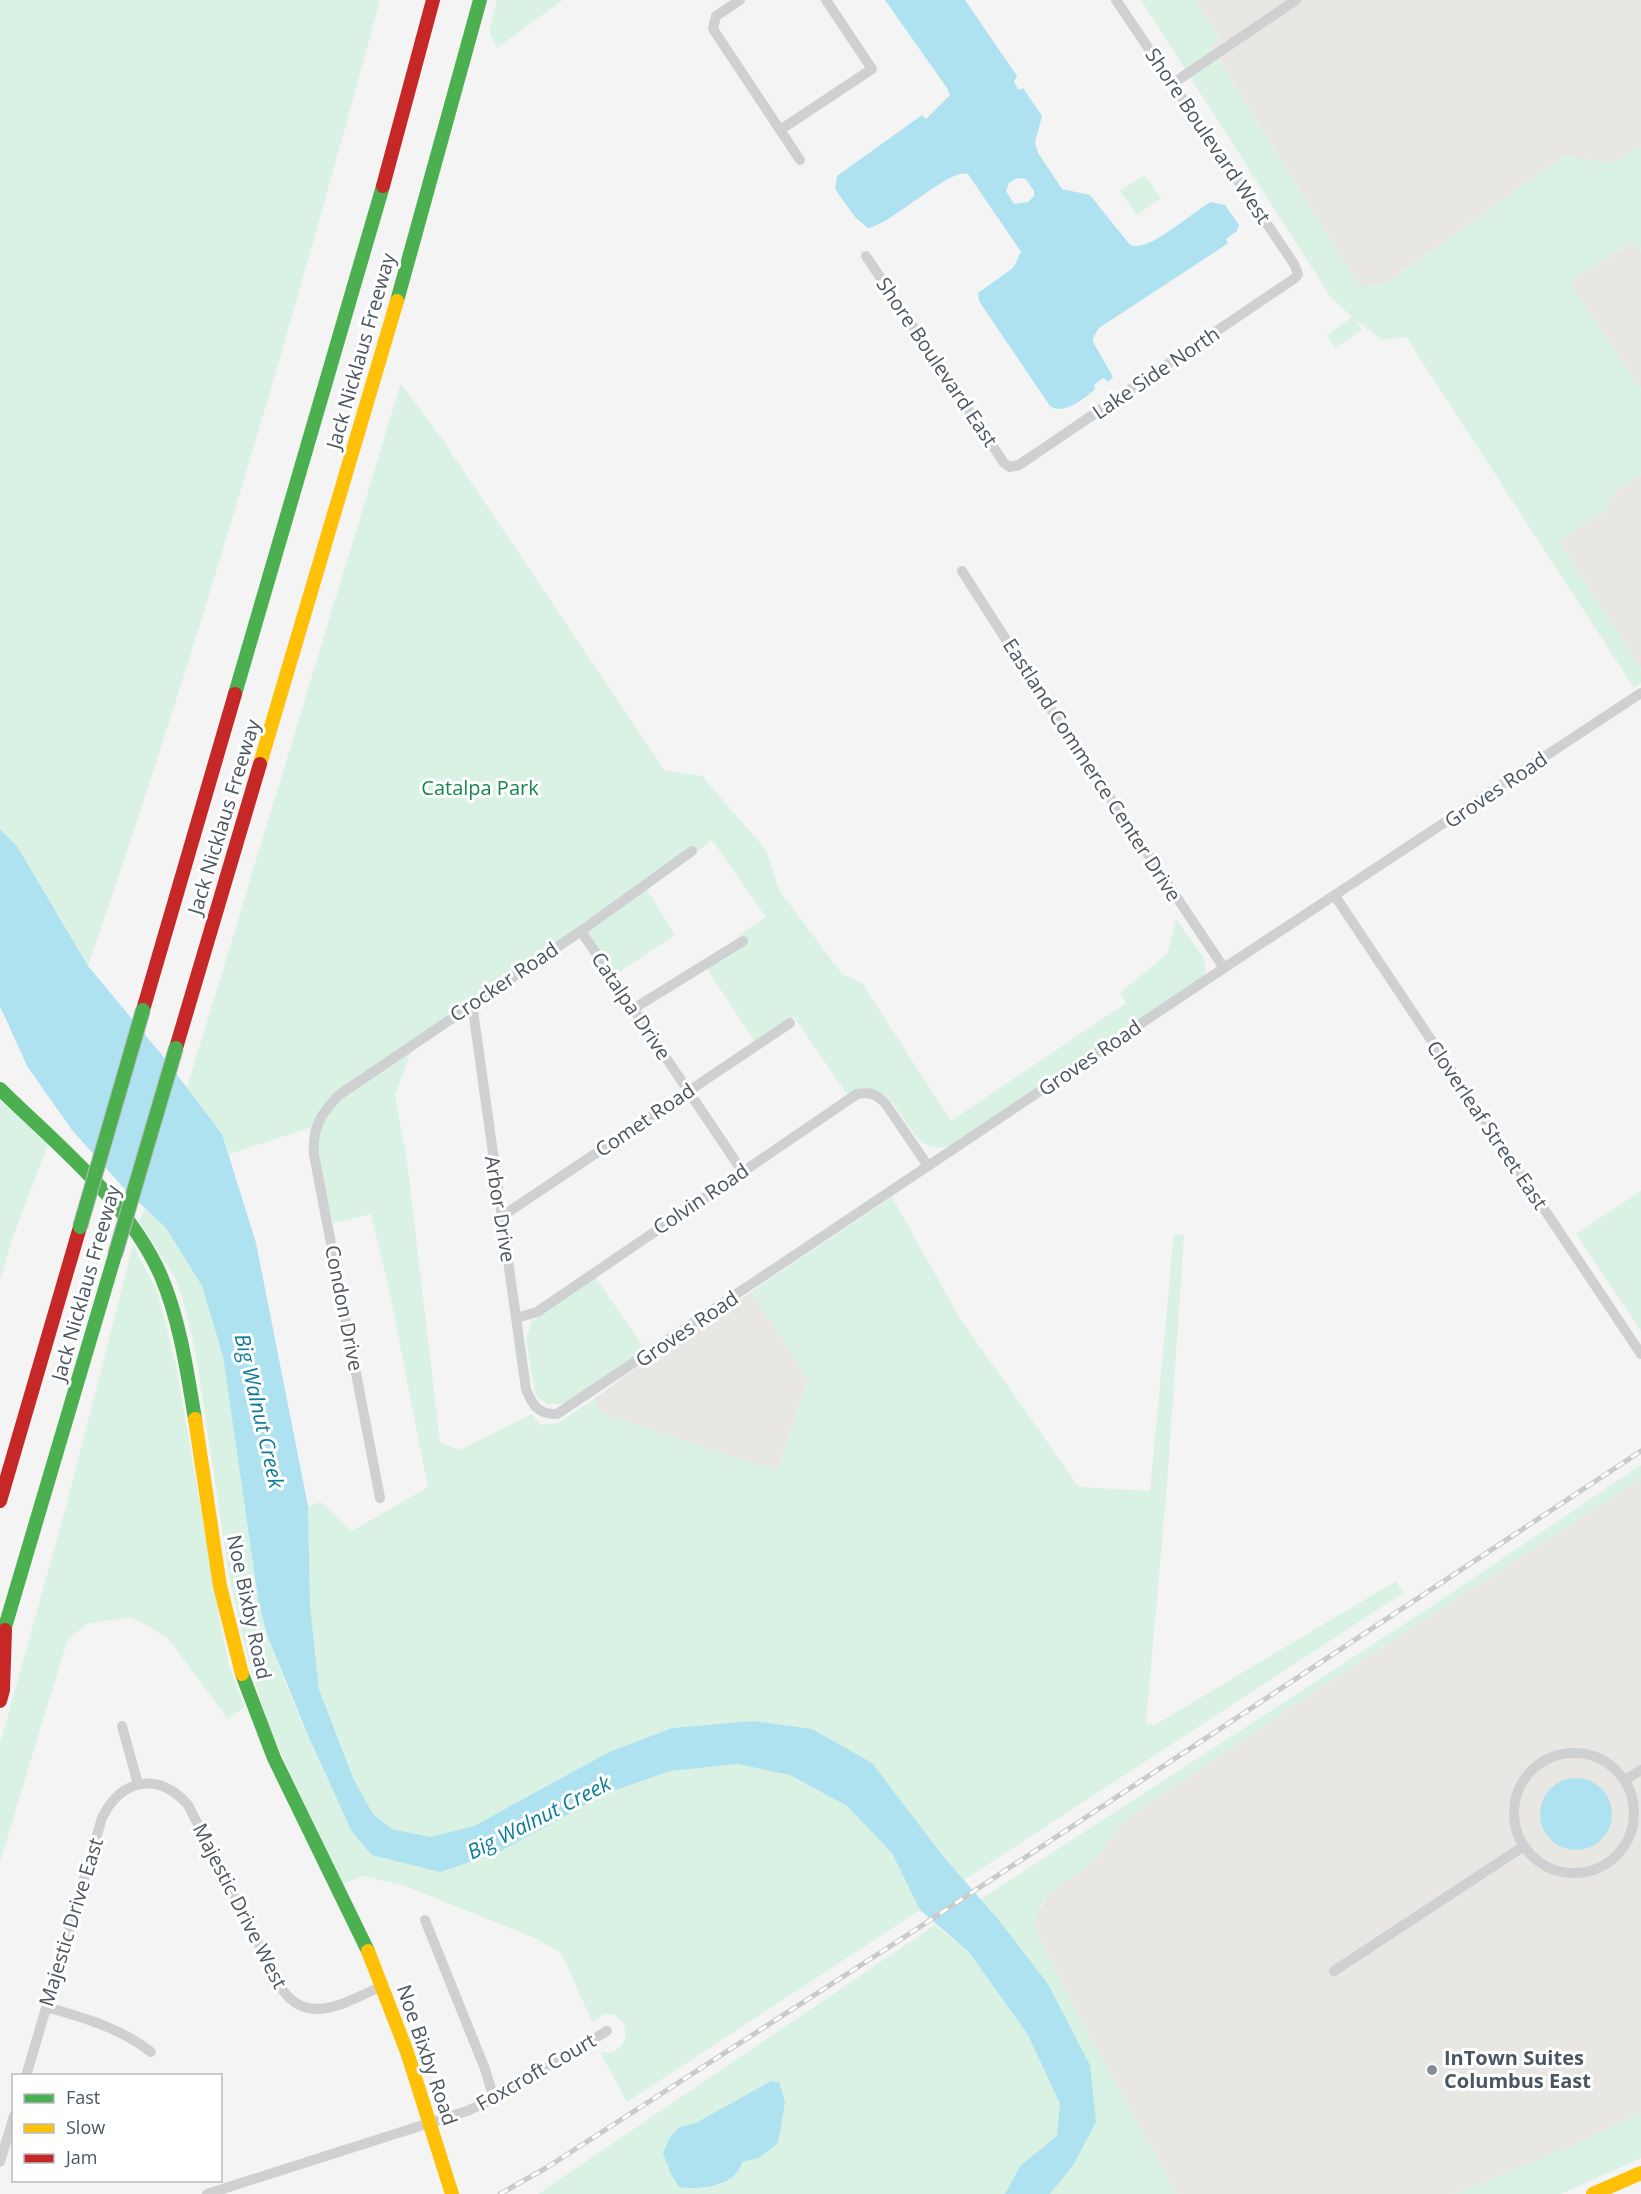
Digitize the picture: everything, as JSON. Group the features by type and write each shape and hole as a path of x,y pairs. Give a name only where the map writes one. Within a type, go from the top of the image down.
{"main road":[{"name":"Jack Nicklaus Freeway","path":"0,1502 359,271 433,0"},
{"name":"Jack Nicklaus Freeway","path":"0,1644 402,282 480,0"},
{"name":"Noe Bixby Road","path":"0,1089 114,1207 142,1244 161,1277 182,1347 227,1614 245,1684 278,1769 383,1986 452,2194"},
{"path":"0,1701 3,1690 4,1629"},
{"path":"1593,2194 1641,2173"}],"street":[{"path":"740,0 716,16 713,22 716,34 800,160"},
{"path":"780,130 872,69 826,0"},
{"name":"Shore Boulevard West","path":"1116,0 1294,264 1298,274"},
{"path":"1172,84 1296,0"},
{"name":"Shore Boulevard East","path":"866,256 1004,463 1010,467"},
{"name":"Lake Side North","path":"1010,467 1019,465 1028,459 1291,282 1298,274"},
{"name":"Eastland Commerce Center Drive","path":"962,572 1224,968"},
{"name":"Groves Road","path":"538,1411 550,1415 564,1412 1224,968 1641,693"},
{"name":"Crocker Road","path":"319,1117 339,1095 581,931 692,851"},
{"name":"Cloverleaf Street East","path":"1335,896 1641,1354"},
{"name":"Catalpa Drive","path":"581,931 742,1171"},
{"path":"633,1010 743,941"},
{"name":"Arbor Drive","path":"472,1003 526,1389 530,1401 538,1411"},
{"name":"Comet Road","path":"501,1217 790,1023"},
{"name":"Colvin Road","path":"516,1318 537,1312 857,1094 868,1092 878,1096 885,1103 928,1166"},
{"name":"Condon Drive","path":"319,1117 314,1136 314,1155 381,1498"},
{"path":"122,1726 138,1784"},
{"path":"1571,1753 1592,1755 1611,1765 1625,1780 1634,1807 1631,1835 1621,1851 1607,1864 1590,1871 1571,1874 1545,1865 1524,1846 1515,1820 1516,1801 1523,1782 1535,1767 1552,1757 1571,1753"},
{"path":"1625,1780 1641,1770"},
{"name":"Majestic Drive West","path":"138,1784 160,1785 171,1790 188,1804 282,1989 293,2003 302,2008 319,2011 383,1986"},
{"name":"Majestic Drive East","path":"27,2074 102,1818 116,1797 138,1784"},
{"path":"1334,1971 1524,1846"},
{"path":"425,1920 485,2069 494,2099"},
{"path":"46,2007 105,2024 130,2036 151,2052"},
{"name":"Foxcroft Court","path":"207,2194 430,2124 494,2099 607,2031"},
{"path":"0,2162 12,2123"}],"shaded area":[{"path":"1195,0 1641,0 1641,147 1612,163 1564,156 1385,284 1360,287 1210,45 1220,38"},
{"path":"1633,242 1641,252 1641,389 1572,287 1575,278"},
{"path":"1641,474 1641,669 1559,541 1605,511 1618,489"},
{"path":"751,1292 808,1379 777,1471 601,1413 594,1399 651,1357"},
{"path":"1641,1479 1641,2113 1567,2148 1454,2194 1177,2194 1070,2000 1035,1930 1034,1918 1047,1897 1066,1879 1096,1859 1118,1827 1129,1817 1321,1687"}],"green space":[{"path":"0,0 380,0 278,365 206,606 129,847 88,966 17,846 0,829"},
{"path":"497,0 563,0 497,48 489,32"},
{"path":"1141,0 1195,0 1220,39 1210,46 1360,287 1386,284 1564,156 1612,163 1641,147 1641,252 1632,242 1575,278 1572,287 1641,389 1641,474 1618,489 1605,511 1559,541 1641,669 1641,683 1634,688 1406,337 1382,340 1355,319 1362,330 1335,348 1327,335 1352,317 1330,296"},
{"path":"1144,175 1161,198 1137,215 1120,191"},
{"name":"Catalpa Park","path":"401,383 444,442 665,771 702,776 766,850 779,890 842,974 862,983 951,1121 1126,1003 1120,993 1168,953 1176,919 1203,957 1206,972 1198,981 952,1145 935,1147 922,1141 893,1103 882,1093 867,1089 847,1094 794,1017 755,1042 706,967 745,941 739,935 766,917 712,840 647,890 675,935 615,975 585,931 411,1052 395,1096 407,1161 440,1442 459,1450 532,1414 540,1425 558,1423 594,1399 602,1413 777,1471 808,1379 751,1292 892,1197 959,1317 1079,1487 1150,1491 1174,1234 1184,1236 1167,1484 1146,1723 1155,1725 1396,1581 1403,1593 964,1880 942,1855 753,1721 672,1728 609,1752 474,1826 430,1837 392,1829 373,1814 353,1778 319,1689 310,1606 308,1506 321,1502 352,1531 428,1487 388,1285 371,1214 333,1223 309,1128 229,1154 222,1134 187,1088"},
{"path":"0,1100 48,1144 12,1239 0,1281"},
{"path":"1641,1191 1641,1331 1576,1234"},
{"path":"145,1208 166,1228 202,1286 223,1356 259,1605 272,1647 322,1768 350,1824 372,1855 606,1794 670,1771 737,1764 790,1775 847,1806 892,1853 920,1910 627,2102 600,2052 612,2052 621,2046 626,2039 624,2023 615,2015 604,2014 592,2022 562,1954 535,1938 403,1885 363,1876 343,1884 269,1727 246,1652 229,1575 196,1355 185,1307 175,1277 139,1222"},
{"path":"133,1245 158,1294 176,1365 222,1632 229,1665 244,1707 228,1719 167,1637 131,1617 86,1624 67,1641 0,1862 0,1744 66,1507"},
{"path":"595,1277 645,1349 565,1404 546,1404 535,1394 526,1339 532,1321"},
{"path":"1641,1465 1641,1479 1321,1687 1129,1817 1096,1858 1047,1897 1036,1917 1035,1930 1070,2000 1177,2194 1050,2194 1074,2164 1096,2122 998,1919 981,1899 1432,1606"},
{"path":"935,1925 969,1952 1028,2035 1060,2104 1057,2136 1020,2166 1005,2194 538,2194","holes":["696,2123 759,2158 742,2162 739,2171 725,2182 706,2187 679,2187 671,2174 679,2127"]},
{"path":"1641,2113 1641,2158 1561,2194 1454,2194 1567,2148"}],"water":[{"path":"885,0 965,0 1017,76 1014,82 1019,90 1023,88 1042,116 1035,142 1038,153 1062,189 1090,195 1130,245 1138,246 1159,238 1211,202 1225,205 1239,225 1237,231 1226,239 1228,243 1224,246 1099,328 1093,342 1113,377 1108,382 1103,378 1094,385 1095,389 1091,393 1067,407 1055,409 1050,406 979,301 978,293 1013,268 1021,252 968,174 960,174 948,179 891,217 868,228 855,217 835,189 837,176 922,115 926,119 950,95","holes":["1017,178 1026,179 1034,191 1034,196 1028,202 1014,204 1006,191 1009,183"]},
{"name":"Big Walnut Creek","path":"0,829 17,846 88,966 162,1055 222,1134 256,1243 308,1506 310,1606 319,1689 353,1778 373,1814 392,1829 430,1837 474,1826 609,1752 672,1728 753,1721 812,1729 872,1763 942,1855 998,1919 1048,1984 1090,2065 1096,2122 1074,2164 1050,2194 1005,2194 1020,2166 1057,2136 1060,2104 1028,2035 969,1952 920,1910 892,1853 847,1806 790,1775 737,1764 670,1771 605,1794 497,1853 440,1872 372,1855 352,1832 309,1738 268,1637 259,1605 223,1356 202,1286 166,1228 122,1186 72,1130 27,1066 0,1006"},
{"path":"1576,1778 1596,1784 1606,1794 1612,1814 1606,1834 1596,1844 1576,1850 1556,1844 1546,1834 1540,1814 1546,1794 1556,1784"},
{"path":"771,2081 779,2082 785,2102 778,2143 759,2158 742,2162 739,2170 725,2182 697,2188 679,2187 663,2153 670,2137 679,2127 696,2123"}],"railway":[{"path":"500,2194 546,2168 906,1936 1641,1451"}],"traffic: fast":[{"path":"397,301 480,0"},
{"path":"235,694 383,186"},
{"path":"80,1227 143,1010"},
{"path":"115,1255 176,1048"},
{"path":"0,1089 90,1175 130,1223 147,1249 168,1293 182,1346 195,1419"},
{"path":"0,1644 115,1255"},
{"path":"242,1674 274,1758 368,1951"}],"traffic: slow":[{"path":"260,764 397,301"},
{"path":"195,1419 220,1586 242,1674"},
{"path":"368,1951 407,2052 452,2194"},
{"path":"1593,2194 1641,2173"}],"traffic: jam":[{"path":"383,186 433,0"},
{"path":"143,1010 235,694"},
{"path":"176,1048 260,764"},
{"path":"0,1501 80,1227"},
{"path":"0,1701 3,1690 5,1630"}],"place":[{"name":"InTown Suites Columbus East","path":"1432,2070"}]}
